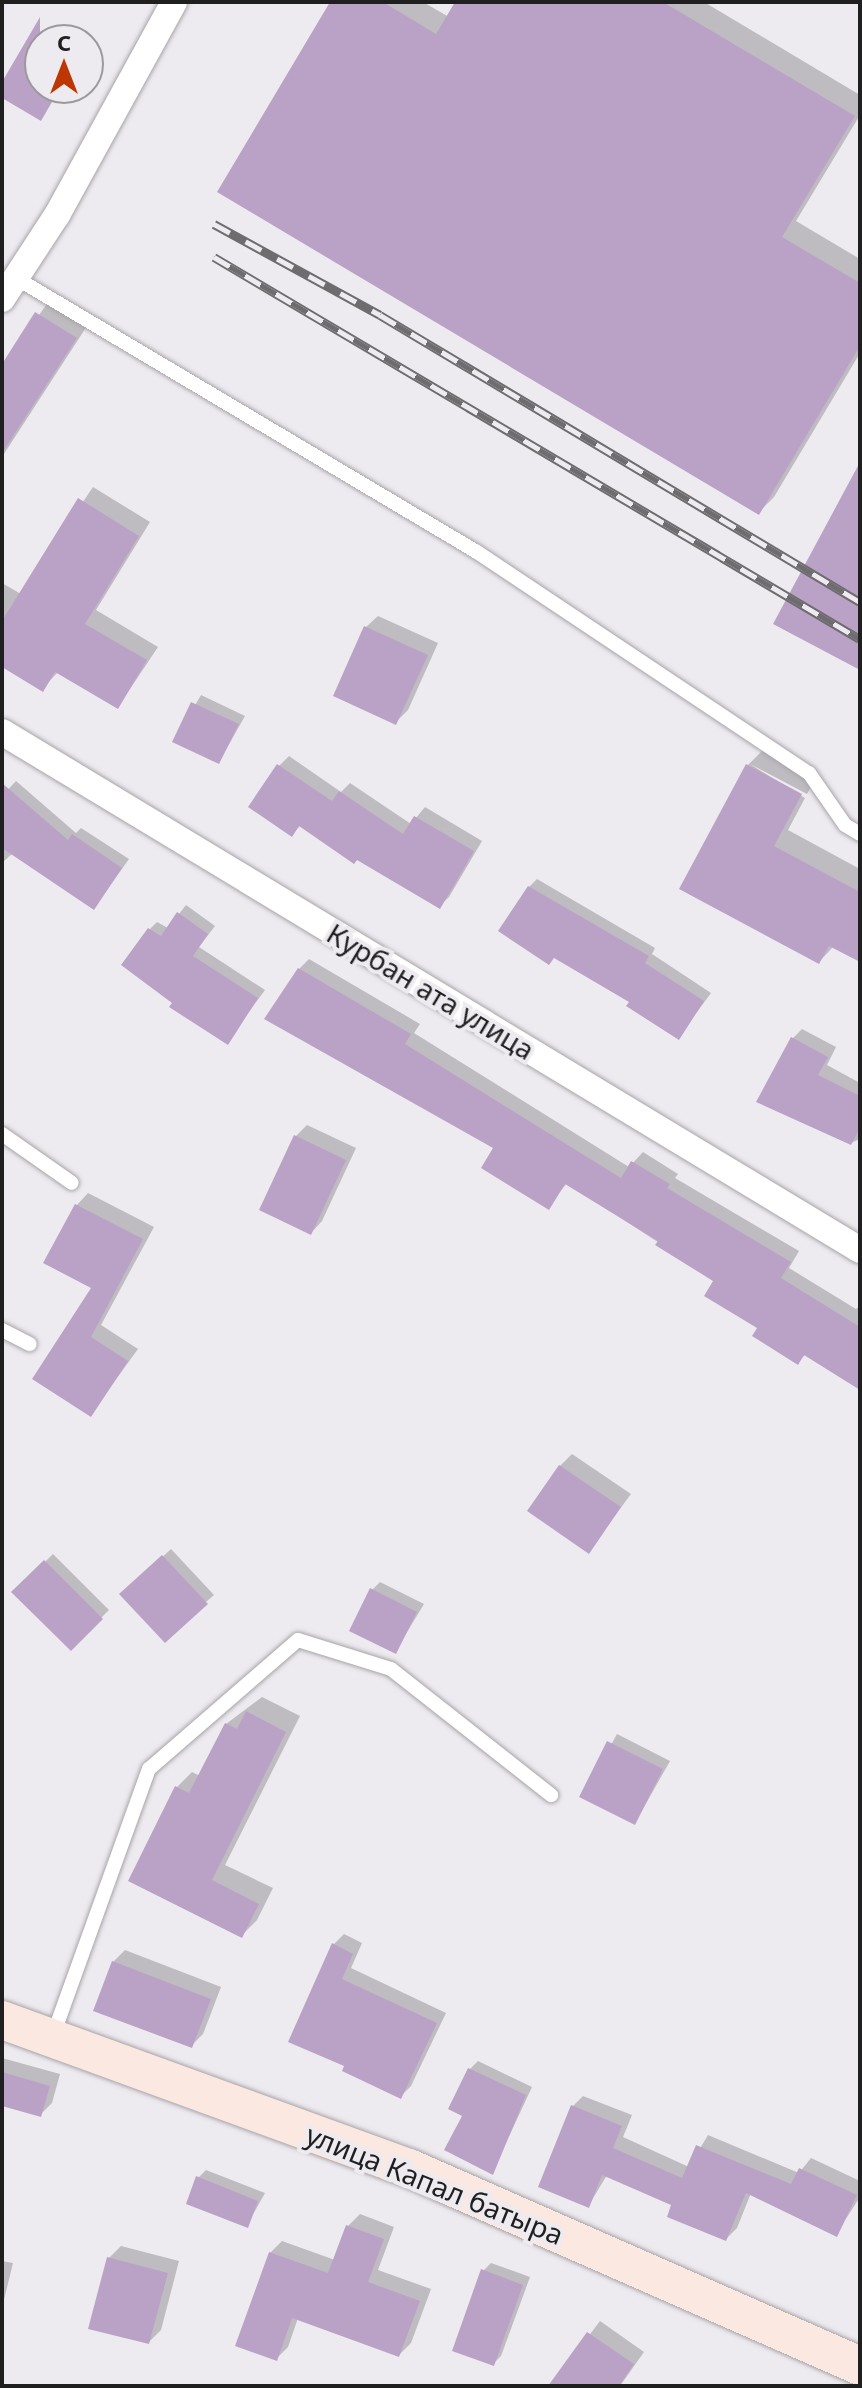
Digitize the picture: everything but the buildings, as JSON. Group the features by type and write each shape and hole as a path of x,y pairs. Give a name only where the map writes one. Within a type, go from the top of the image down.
{"main road":[{"name":"улица Капал батыра","path":"2,2020 409,2168 860,2366"}],"street":[{"path":"9,289 57,215 174,2"},
{"name":"Курбан ата улица","path":"2,732 860,1250"}],"lane":[{"path":"9,289 477,552 809,773 845,825 860,834"},
{"path":"2,1134 72,1183"},
{"path":"2,1330 30,1344"},
{"path":"52,2038 149,1769 298,1640 391,1669 551,1795"}],"railway":[{"path":"214,224 380,315 860,602"},
{"path":"214,257 860,639"}]}
